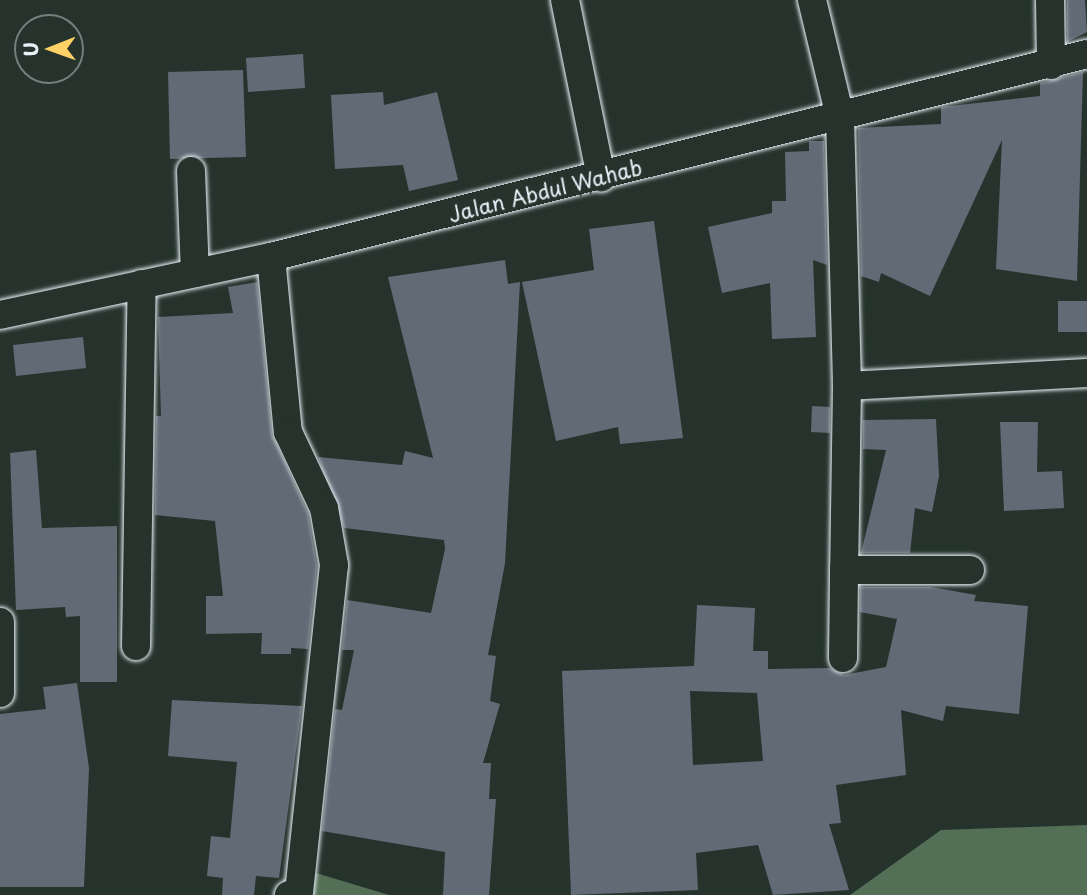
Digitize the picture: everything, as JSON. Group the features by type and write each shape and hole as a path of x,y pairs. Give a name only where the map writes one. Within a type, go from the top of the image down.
{"street":[{"path":"565,0 601,177"},
{"path":"812,0 840,117 847,386 843,658"},
{"path":"1050,0 1051,65"},
{"name":"Jalan Abdul Wahab","path":"0,315 271,257 1051,65 1086,59"},
{"path":"191,171 195,273"},
{"path":"271,257 288,432 324,508 334,565 299,891 289,895"},
{"path":"136,646 142,284"},
{"path":"847,386 1087,373"},
{"path":"844,570 970,570"},
{"path":"0,622 0,693"}],"green space":[{"path":"1087,825 1087,895 850,895 941,830"},
{"path":"316,873 389,895 312,895"}],"building":[{"path":"1067,0 1085,0 1087,32 1067,42"},
{"path":"303,54 305,88 248,92 246,58"},
{"path":"243,70 246,157 170,159 168,72"},
{"path":"1083,72 1077,281 996,269 1002,140 930,296 881,273 879,282 861,276 858,128 941,124 941,107 1040,96 1040,83"},
{"path":"383,92 384,105 437,92 458,180 409,191 403,165 335,169 331,95"},
{"path":"809,141 824,141 827,265 813,260 816,337 772,339 770,283 722,293 708,227 772,213 772,201 786,201 785,152 809,151"},
{"path":"654,221 683,438 620,444 618,427 556,441 522,282 594,270 589,229"},
{"path":"505,260 508,284 520,282 505,563 488,655 496,656 490,701 500,704 483,763 491,763 489,799 496,799 489,895 443,895 445,852 322,831 335,709 342,710 354,650 342,650 347,600 431,613 445,549 444,540 344,528 318,457 402,465 405,451 433,458 388,277"},
{"path":"257,282 272,434 308,513 317,566 308,649 291,648 291,654 261,654 262,633 206,634 206,596 223,596 215,521 155,515 156,416 161,416 158,317 233,313 228,287"},
{"path":"1058,301 1087,301 1087,332 1058,332"},
{"path":"83,337 86,368 16,376 13,345"},
{"path":"812,406 830,407 830,433 811,432"},
{"path":"936,419 939,476 932,512 915,508 910,553 861,553 886,450 863,449 863,420"},
{"path":"1000,422 1038,422 1037,472 1062,471 1064,508 1004,511"},
{"path":"36,450 42,528 117,526 117,682 80,682 80,616 66,617 65,607 16,610 10,453"},
{"path":"860,587 931,587 976,595 974,601 1028,606 1019,714 946,706 943,721 901,710 906,775 836,785 841,823 829,824 849,890 773,895 758,845 696,853 698,890 571,895 562,671 694,666 697,605 755,608 753,651 768,651 768,669 830,668 844,675 886,667 897,619 860,612","holes":["690,691 757,693 763,761 693,765"]},
{"path":"77,683 89,768 84,887 0,887 0,714 46,709 43,687"},
{"path":"172,700 302,706 279,878 256,876 254,895 222,895 223,878 207,876 211,836 230,838 237,762 168,756"}]}
